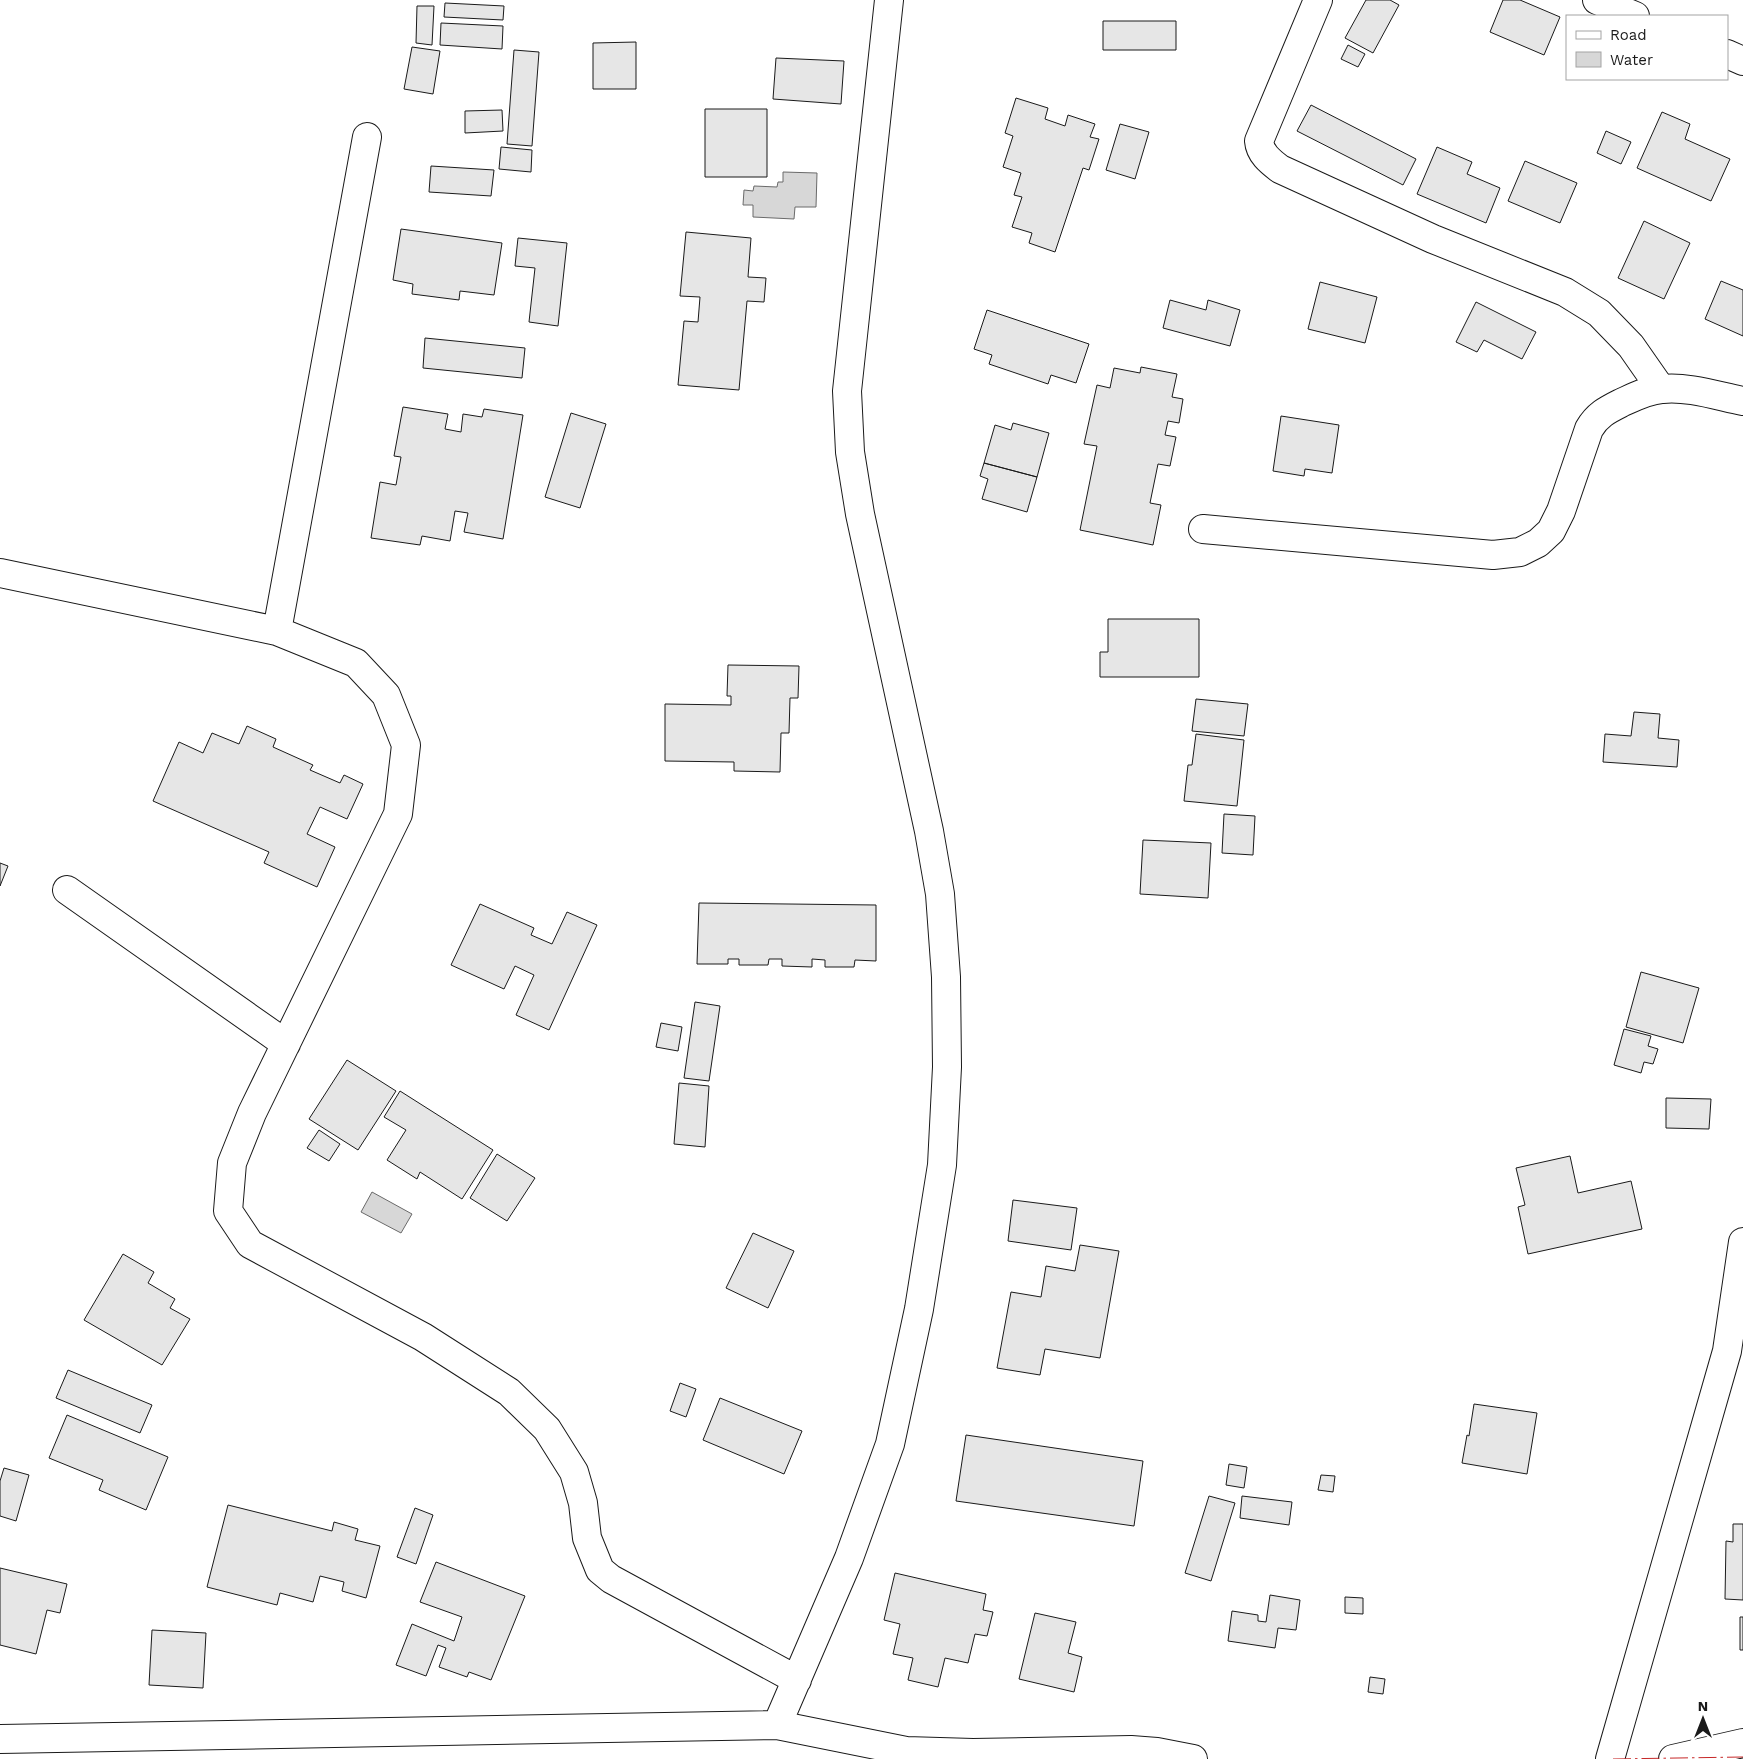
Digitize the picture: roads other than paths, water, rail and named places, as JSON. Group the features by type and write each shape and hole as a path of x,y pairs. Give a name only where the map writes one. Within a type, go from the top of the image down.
{"street":[{"path":"777,1726 849,1558 890,1444 919,1309 942,1164 947,1067 946,977 940,894 929,831 860,514 850,452 847,391 889,0"},
{"path":"1318,0 1259,141 1260,147 1270,161 1280,169 1433,239 1565,292 1599,313 1631,346 1661,389"},
{"path":"1597,0 1633,15"},
{"path":"1728,54 1743,61"},
{"path":"277,632 367,137"},
{"path":"1203,529 1493,555 1520,552 1538,543 1551,531 1561,511 1589,429 1595,419 1605,411 1644,392 1661,389 1677,389 1743,401"},
{"path":"0,573 277,632 356,662 386,695 406,746 398,814 252,1113 232,1163 228,1210 250,1244 423,1338 509,1392 547,1429 574,1472 583,1503 587,1538 600,1570 611,1579 797,1680"},
{"path":"66,890 286,1044"},
{"path":"1610,1759 1735,1351 1743,1242"},
{"path":"0,1739 777,1726 906,1751 942,1753 1131,1750 1158,1756 1192,1759"},
{"path":"1673,1759 1743,1743"}],"water":[{"path":"783,172 817,173 816,207 795,207 794,219 753,217 753,205 743,205 744,190 753,191 754,186 777,187 778,182 783,182"},
{"path":"372,1192 412,1214 401,1233 361,1212"}]}
